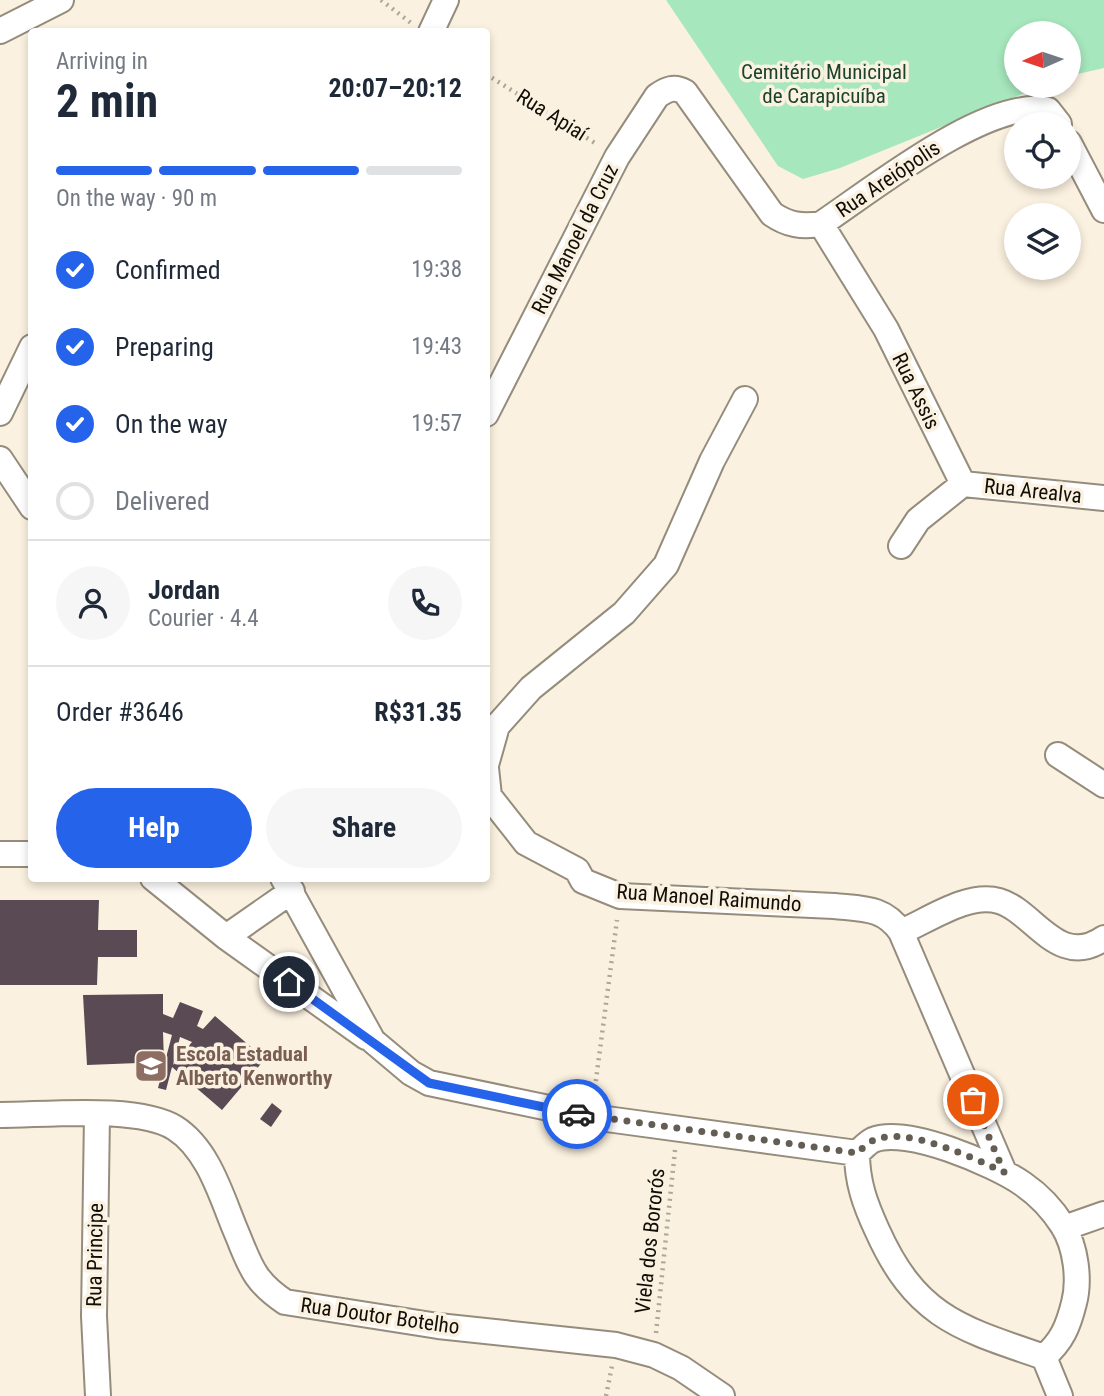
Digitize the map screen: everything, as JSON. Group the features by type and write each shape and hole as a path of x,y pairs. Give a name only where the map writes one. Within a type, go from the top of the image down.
{"street":[{"path":"0,31 61,0"},
{"path":"433,28 446,0"},
{"name":"Rua Manoel da Cruz","path":"490,406 617,157 657,96 675,88 685,92"},
{"name":"Rua Areiópolis","path":"685,92 772,214 798,226 821,224 957,133 1004,115"},
{"name":"Rua Areiópolis","path":"1013,112 1026,107 1050,112"},
{"path":"1081,166 1104,210"},
{"name":"Rua Assis","path":"821,224 886,329 962,484"},
{"path":"0,413 28,355"},
{"name":"Rua Manoel Raimundo","path":"490,753 498,726 530,688 625,613 666,565 712,461 745,399"},
{"path":"0,459 28,501"},
{"path":"901,546 918,520 962,484"},
{"name":"Rua Arealva","path":"962,484 1104,498"},
{"path":"1059,755 1104,785"},
{"name":"Rua Manoel Raimundo","path":"490,797 526,843 577,870 583,881 620,896 865,909 890,916 901,932"},
{"path":"0,854 28,854"},
{"path":"158,882 226,937 373,1041 411,1073 429,1083 592,1117 857,1153 872,1140 892,1136 958,1151 1004,1172 1042,1200 1064,1228 1077,1270 1077,1294 1068,1328 1058,1344 1044,1357"},
{"path":"226,937 288,885 373,1041"},
{"path":"1004,1172 901,932 967,902 982,900 1008,905 1049,937 1069,946 1093,946 1104,938"},
{"name":"Rua Doutor Botelho","path":"0,1115 145,1115 175,1128 191,1143 212,1174 248,1263 264,1288 285,1302 438,1326 616,1345 654,1355 681,1368 723,1396"},
{"name":"Rua Principe","path":"97,1115 94,1316 98,1396"},
{"path":"857,1153 857,1177 866,1206 901,1277 917,1296 957,1324 1044,1357 1060,1396"},
{"path":"1064,1228 1104,1214"}],"path":[{"path":"381,0 416,28"},
{"name":"Rua Apiaí","path":"490,77 617,157"},
{"path":"592,1117 620,896"},
{"name":"Viela dos Bororós","path":"654,1355 677,1130"}],"green space":[{"name":"Cemitério Municipal de Carapicuíba","path":"666,0 1104,0 1104,68 1082,73 1082,21 1004,21 1004,98 1012,98 840,168 803,179 778,166"}],"building":[{"path":"0,900 99,900 98,930 137,930 137,957 98,957 97,985 0,985"},
{"path":"163,994 163,1014 173,1018 180,1002 203,1011 197,1026 203,1029 215,1016 265,1059 222,1110 172,1067 166,1090 158,1088 172,1035 163,1032 164,1062 87,1065 83,995","holes":["180,1037 192,1042 173,1065"]},
{"path":"272,1103 282,1111 271,1127 260,1119"}],"way so far":[{"path":"577,1114 857,1153 872,1140 892,1136 958,1151 1004,1172 973,1100"}],"place":[{"name":"Escola Estadual Alberto Kenworthy","path":"151,1066"}],"route":[{"path":"289,982 373,1041 411,1073 429,1083 577,1114"}]}
